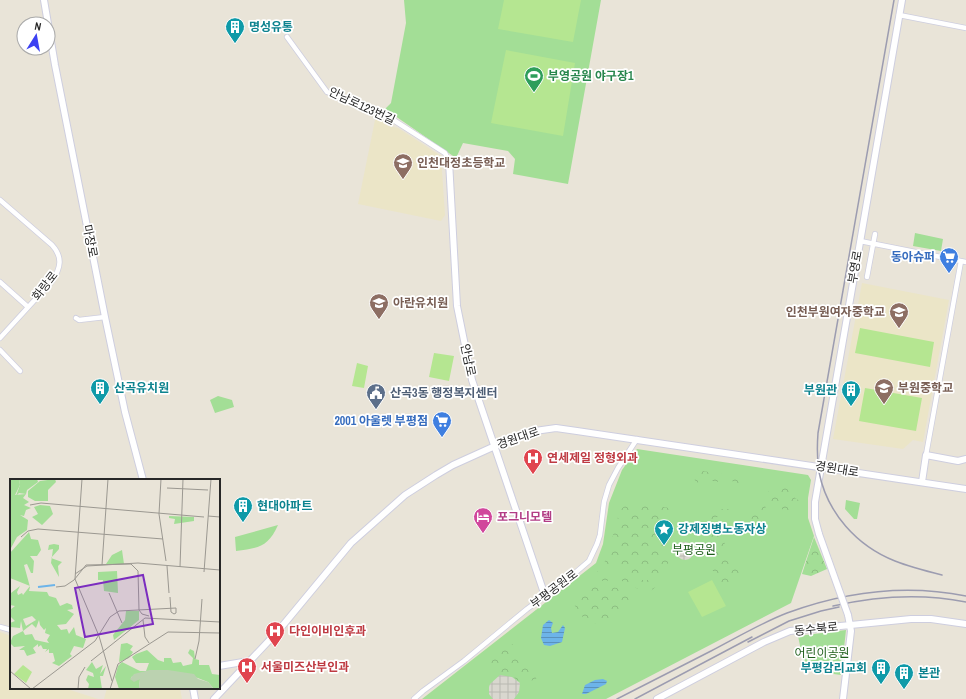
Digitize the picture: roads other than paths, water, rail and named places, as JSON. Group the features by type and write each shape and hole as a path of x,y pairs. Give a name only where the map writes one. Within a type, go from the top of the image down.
{"main road":[{"name":"마장로","path":"44,0 55,65 105,317 125,412 143,479"},
{"name":"부영로","path":"850,625 848,615 819,534 815,519 815,502 902,0"},
{"name":"안남로","path":"449,161 457,306 472,380 496,446 546,596"},
{"name":"경원대로","path":"214,699 219,696 279,630 351,543 405,495 436,475 496,446 535,431 560,429 637,439 966,489"},
{"path":"922,482 926,455 958,461 966,459"},
{"name":"동수북로","path":"657,699 764,642 786,633 802,630 911,619 932,619 966,624"},
{"path":"843,699 850,625"},
{"path":"220,666 249,662"},
{"path":"194,689 196,699"}],"street":[{"path":"899,15 966,28"},
{"name":"안남로123번길","path":"287,37 327,92 384,114 445,152 449,161"},
{"name":"화랑로","path":"0,200 52,245 60,256 59,266 55,276 0,338"},
{"path":"867,276 875,234"},
{"path":"860,242 963,261 926,455"},
{"path":"0,282 28,307"},
{"path":"76,318 78,320 105,317"},
{"path":"0,350 20,371"},
{"name":"부평공원로","path":"414,699 464,661 527,609 546,596 582,567 592,556 600,535 604,502 609,485 637,439"},
{"path":"0,627 10,630"}],"water":[{"path":"549,620 553,623 551,628 552,633 558,632 563,625 565,628 562,642 550,646 544,645 541,638 543,625"},
{"path":"603,679 607,681 606,684 586,694 582,694 585,685 595,680"}],"railway":[{"path":"894,0 818,433 818,462 823,487 829,501 837,514 856,537 881,555 912,567 942,575"},
{"path":"617,699 768,621 809,606 853,595 875,592 921,591 943,592 966,596"},
{"path":"833,606 866,600 899,597 932,597 966,602"},
{"path":"748,642 789,621 839,607"},
{"path":"635,699 752,637"}],"place":[{"name":"명성유통","path":"235,44"},
{"name":"부영공원 야구장1","path":"534,93"},
{"name":"인천대정초등학교","path":"403,180"},
{"name":"동아슈퍼","path":"949,274"},
{"name":"아란유치원","path":"379,320"},
{"name":"인천부원여자중학교","path":"899,329"},
{"name":"산곡유치원","path":"100,405"},
{"name":"부원중학교","path":"884,405"},
{"name":"부원관","path":"851,407"},
{"name":"산곡3동 행정복지센터","path":"376,410"},
{"name":"2001 아울렛 부평점","path":"442,438"},
{"name":"연세제일 정형외과","path":"533,475"},
{"name":"현대아파트","path":"243,523"},
{"name":"포그니모텔","path":"483,534"},
{"name":"강제징병노동자상","path":"664,546"},
{"name":"다인이비인후과","path":"275,648"},
{"name":"서울미즈산부인과","path":"247,684"},
{"name":"부평감리교회","path":"881,685"},
{"name":"본관","path":"904,690"}],"park label":[{"name":"부평공원","path":"694,550"},
{"name":"어린이공원","path":"822,653"}]}
